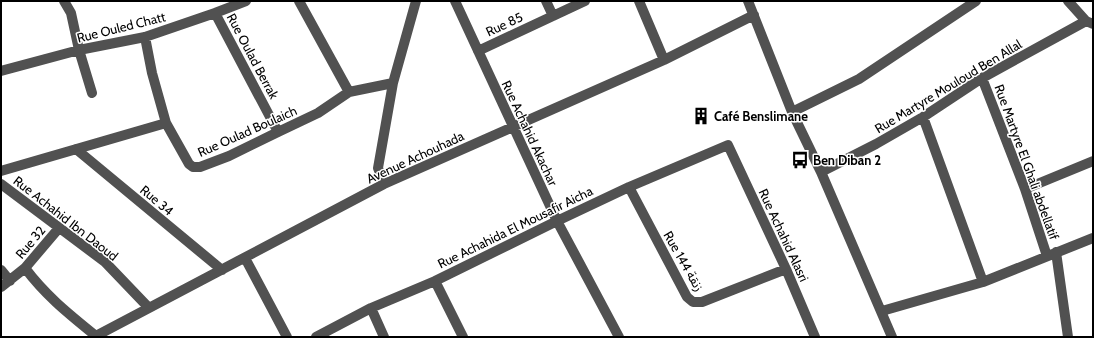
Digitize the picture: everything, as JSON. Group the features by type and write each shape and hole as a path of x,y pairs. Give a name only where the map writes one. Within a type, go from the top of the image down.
{"street":[{"path":"64,1 71,13 79,50 92,93"},
{"name":"Rue Ouled Chatt","path":"1,71 79,50 145,37 246,1"},
{"path":"299,1 349,92 393,83"},
{"path":"384,184 378,168 393,83 416,1"},
{"name":"Rue Achahid Akachar","path":"455,1 512,127 557,221 619,337"},
{"path":"546,1 553,16"},
{"name":"Rue 85","path":"478,51 584,1"},
{"path":"639,1 664,60"},
{"path":"748,1 792,112 821,172 892,337"},
{"path":"792,112 859,80 976,1"},
{"path":"1068,1 1090,22"},
{"name":"Rue Oulad Berrak","path":"215,13 278,132"},
{"name":"Avenue Achouhada","path":"95,337 384,184 664,60 754,15"},
{"name":"Rue Martyre Mouloud Ben Allal","path":"821,172 876,144 923,117 982,78 1090,22"},
{"name":"Rue Oulad Boulaich","path":"145,37 152,74 166,123 189,164 193,167 207,165 229,156 318,113 349,92"},
{"name":"Rue Martyre El Ghali abdellatif","path":"982,78 1052,254 1068,337"},
{"path":"923,117 983,282"},
{"path":"1,171 166,123"},
{"name":"Rue Achahida El Mousafir Aicha","path":"316,337 371,308 435,281 629,187 728,145"},
{"name":"Rue Achahid Alasri","path":"728,145 786,269 815,337"},
{"name":"Rue 34","path":"76,149 222,270"},
{"path":"1025,189 1093,161"},
{"name":"Rue Achahid Ibn Daoud","path":"1,184 105,262 149,308"},
{"name":"Rue 144 زنقة","path":"629,187 687,297 693,302 702,302 786,269"},
{"name":"Rue 32","path":"1,287 25,268 59,228"},
{"path":"882,311 983,282 1093,238"},
{"path":"246,258 287,337"},
{"path":"25,268 50,298 95,337"},
{"path":"1,270 10,281"},
{"path":"435,281 463,337"},
{"path":"371,308 384,337"}],"place":[{"name":"Café Benslimane","path":"701,116"},
{"name":"Ben Diban 2","path":"800,160"}]}
